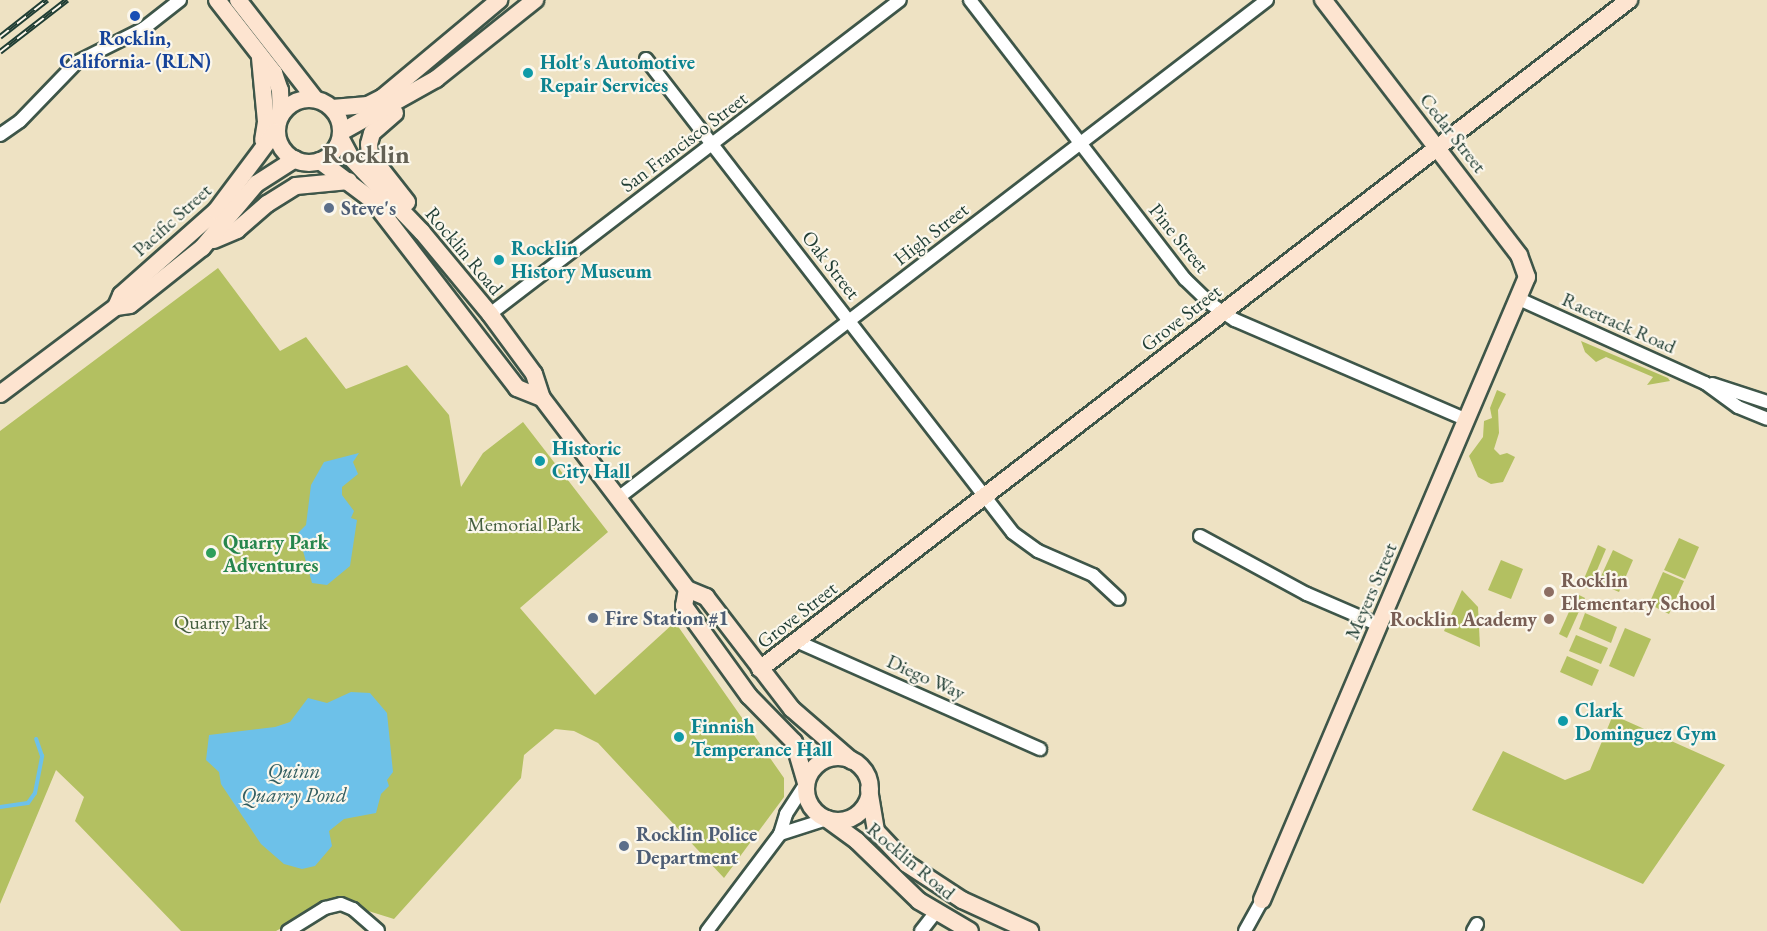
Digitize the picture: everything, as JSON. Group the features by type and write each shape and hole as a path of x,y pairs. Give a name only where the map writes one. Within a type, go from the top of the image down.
{"main road":[{"path":"217,0 260,55 280,90 281,114 275,132 278,142 295,159 320,161 342,135 436,79"},
{"path":"238,0 315,99 332,108 368,105 382,98 499,0"},
{"path":"422,232 412,209 370,155 369,144 380,126 535,0"},
{"name":"Cedar Street","path":"1323,0 1524,262 1527,277 1519,299"},
{"name":"Grove Street","path":"760,669 1629,0"},
{"path":"260,55 266,122 262,150"},
{"path":"281,114 295,102 315,99"},
{"path":"332,108 342,135"},
{"name":"Pacific Street","path":"116,307 121,295 216,211 275,132"},
{"name":"Rocklin Road","path":"342,135 351,158 422,232 490,314 534,374 542,398 687,588 706,597 792,710 852,761"},
{"name":"Pacific Street","path":"0,394 116,307 130,305 208,243 256,184 295,159"},
{"name":"Rocklin Road","path":"320,161 349,181 372,201 517,388 542,398"},
{"path":"208,243 237,231 267,204 296,186 349,181"},
{"path":"430,275 450,287 476,315 490,314"},
{"name":"Meyers Street","path":"1262,900 1519,299"},
{"name":"Rocklin Road","path":"687,588 684,606 749,696 783,731 800,753 806,783"},
{"path":"696,621 711,623 748,666 760,669 761,687 780,718 783,731"},
{"path":"823,761 852,761 866,775 869,789 868,799 856,815 837,821 827,819 810,805 806,783 823,761"},
{"name":"Rocklin Road","path":"869,789 876,831 883,843 936,886 1023,928"},
{"name":"Rocklin Road","path":"827,819 936,912 970,931"},
{"path":"936,912 950,909 977,922 1023,928"}],"street":[{"path":"0,135 20,121 70,67 143,29 180,0"},
{"name":"San Francisco Street","path":"490,314 900,0"},
{"name":"Pine Street","path":"970,0 1185,279 1222,312 1467,420"},
{"name":"High Street","path":"618,498 1267,0"},
{"name":"Oak Street","path":"646,58 984,496 1025,544 1094,575 1119,599"},
{"name":"Racetrack Road","path":"1519,299 1705,383 1767,402"},
{"name":"Racetrack Road","path":"1705,383 1738,407 1767,419"},
{"path":"1200,536 1307,594 1380,625"},
{"name":"Diego Way","path":"796,641 1040,749"},
{"path":"707,931 780,834 786,814 806,783"},
{"path":"780,834 827,819"},
{"name":"Meyers Street","path":"1245,931 1262,900"},
{"name":"Meyers Street","path":"1251,931 1262,900"},
{"path":"288,931 325,908 341,904 353,909 378,931"},
{"path":"921,931 936,912"}],"green space":[{"name":"Quarry Park","path":"218,268 280,351 306,337 346,389 407,365 449,415 461,487 483,453 523,422 608,532 520,608 595,695 675,622 784,778 784,797 724,878 598,743 574,731 555,729 524,755 521,778 394,919 333,900 276,931 181,931 75,821 84,797 56,770 0,904 0,431"},
{"path":"1581,341 1668,378 1670,381 1647,385 1653,377 1606,357 1596,362 1585,352"},
{"path":"1497,390 1506,394 1498,410 1499,433 1494,449 1500,455 1507,453 1515,457 1503,482 1491,484 1478,477 1469,456 1483,437 1484,421 1492,418 1490,408"},
{"path":"1679,538 1699,547 1685,579 1664,570"},
{"path":"1598,545 1606,549 1589,589 1581,586"},
{"path":"1613,550 1633,560 1619,592 1598,583"},
{"path":"1501,560 1523,569 1511,599 1488,590"},
{"path":"1663,572 1684,581 1669,614 1649,604"},
{"path":"1462,590 1478,607 1480,647 1444,631"},
{"path":"1577,594 1585,598 1567,638 1559,634"},
{"path":"1585,613 1617,627 1611,643 1579,629"},
{"path":"1625,628 1651,639 1634,677 1609,666"},
{"path":"1576,635 1608,648 1601,664 1569,651"},
{"path":"1567,656 1599,670 1592,686 1560,672"},
{"path":"1613,715 1725,765 1643,884 1472,810 1503,751 1565,780 1590,770"}],"water":[{"path":"359,453 353,462 358,474 342,487 342,495 354,511 351,518 357,520 350,566 327,585 312,583 298,533 306,525 311,485 324,462"},
{"name":"Quinn Quarry Pond","path":"351,692 370,693 387,713 393,772 387,780 389,786 381,794 376,813 344,819 329,831 332,846 315,866 302,869 284,864 261,844 221,784 219,772 206,760 209,735 275,727 290,722 308,698 327,703"}],"waterway":[{"path":"0,807 28,803 35,793 42,756 36,739"}],"railway":[{"path":"0,37 47,0"},
{"path":"0,52 67,0"}],"place":[{"name":"Rocklin, California- (RLN)","path":"135,16"},
{"name":"Holt's Automotive Repair Services","path":"528,73"},
{"name":"Steve's","path":"329,208"},
{"name":"Rocklin History Museum","path":"499,260"},
{"name":"Historic City Hall","path":"540,461"},
{"name":"Quarry Park Adventures","path":"211,553"},
{"name":"Rocklin Elementary School","path":"1549,592"},
{"name":"Fire Station #1","path":"593,618"},
{"name":"Rocklin Academy","path":"1549,619"},
{"name":"Clark Dominguez Gym","path":"1563,721"},
{"name":"Finnish Temperance Hall","path":"679,737"},
{"name":"Rocklin Police Department","path":"624,846"}],"district":[{"name":"Rocklin","path":"366,155"}],"park label":[{"name":"Memorial Park","path":"524,524"}]}
